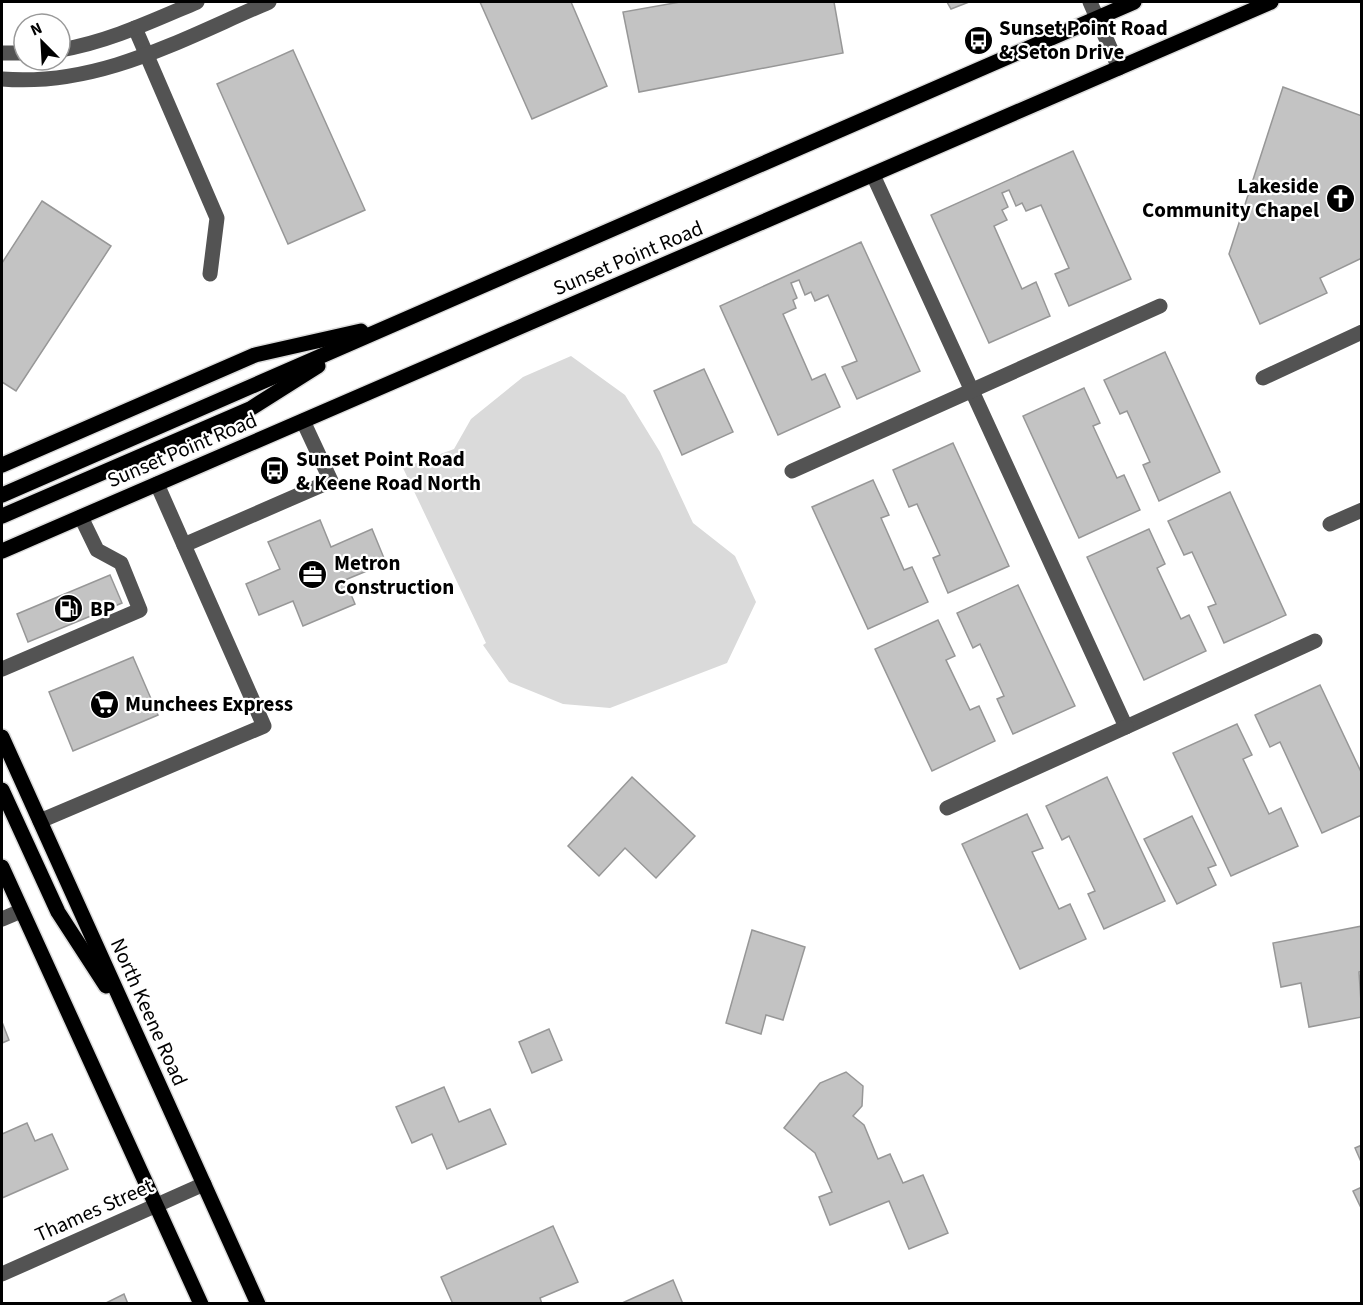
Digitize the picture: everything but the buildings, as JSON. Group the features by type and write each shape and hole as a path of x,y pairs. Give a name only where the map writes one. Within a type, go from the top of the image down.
{"main road":[{"name":"Sunset Point Road","path":"2,495 1134,2"},
{"name":"Sunset Point Road","path":"2,551 1271,2"},
{"path":"2,465 255,356 399,322"},
{"path":"2,516 250,409 362,339"},
{"name":"North Keene Road","path":"2,737 258,1304"},
{"path":"2,790 58,912 133,1026"},
{"path":"2,867 201,1304"}],"street":[{"path":"72,48 88,45 135,28 196,2"},
{"path":"2,79 27,81 66,78 147,55 269,2"},
{"path":"1090,2 1119,68"},
{"path":"135,28 217,218 210,274"},
{"path":"873,175 1126,727"},
{"path":"792,471 1160,306"},
{"path":"1263,378 1362,332"},
{"path":"184,545 332,481 303,421"},
{"path":"40,821 264,726 157,484"},
{"path":"1330,524 1362,510"},
{"path":"2,669 140,610 121,563 97,550 81,516"},
{"path":"947,808 1315,641"},
{"path":"2,919 21,911"},
{"name":"Thames Street","path":"2,1274 204,1184"}],"shaded area":[{"path":"571,356 625,395 660,452 693,523 735,556 756,602 727,663 610,708 563,704 509,682 483,645 486,643 403,468 454,449 471,419 523,377"}],"place":[{"name":"Sunset Point Road & Seton Drive","path":"978,40"},
{"name":"Lakeside Community Chapel","path":"1340,198"},
{"name":"Sunset Point Road & Keene Road North","path":"275,471"},
{"name":"Metron Construction","path":"313,575"},
{"name":"BP","path":"69,609"},
{"name":"Munchees Express","path":"104,704"}]}
